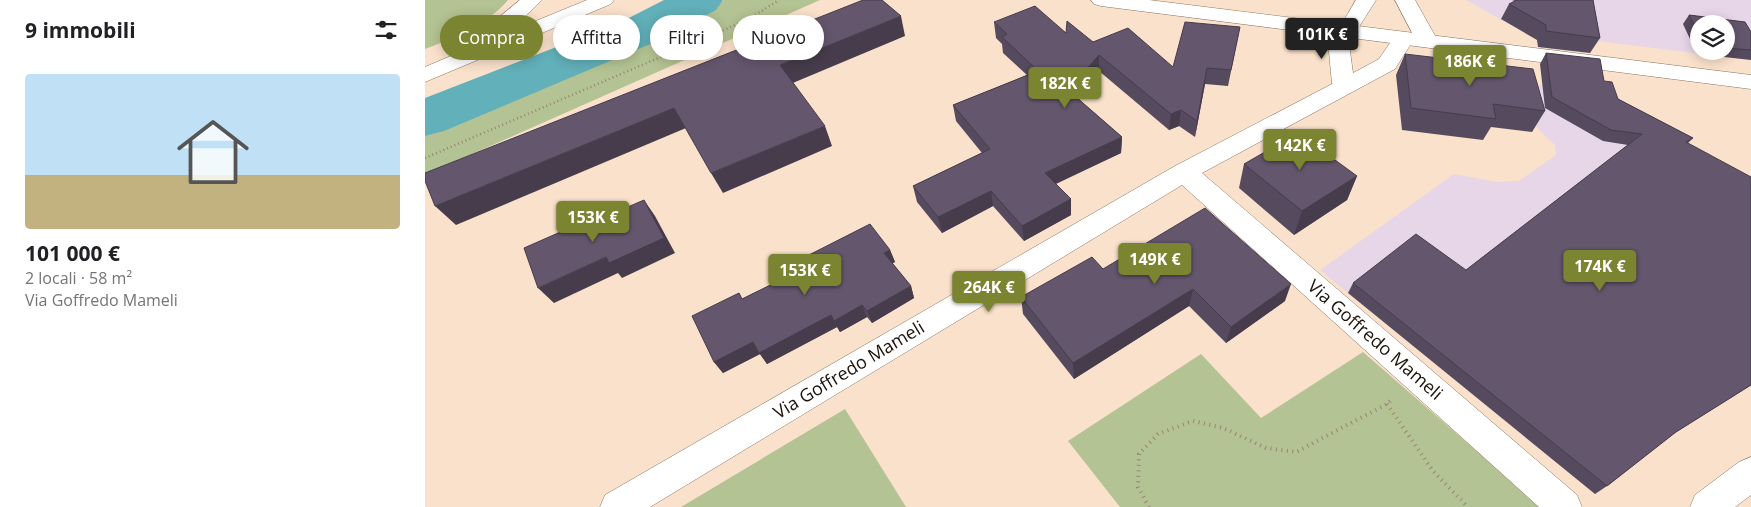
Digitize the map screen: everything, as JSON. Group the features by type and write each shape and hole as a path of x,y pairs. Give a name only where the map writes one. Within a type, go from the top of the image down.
{"main road":[{"path":"425,64 489,36 513,18 532,0"},
{"path":"425,75 604,0"},
{"path":"1101,0 1751,82"},
{"path":"1344,87 1342,31 1366,0"},
{"path":"1405,0 1427,41"},
{"name":"Via Goffredo Mameli","path":"617,507 1184,172 1387,64 1403,39"},
{"name":"Via Goffredo Mameli","path":"1184,172 1565,507"},
{"path":"1707,507 1751,474"}],"path":[{"path":"425,158 747,20 779,0"},
{"path":"1149,507 1137,487 1139,454 1158,434 1193,421 1223,428 1266,448 1296,452 1387,404 1415,375"},
{"path":"1387,404 1412,445 1445,487 1468,507"}],"shaded area":[{"path":"1466,0 1751,0 1751,60 1735,58 1735,15 1690,15 1690,53 1523,32"},
{"path":"1524,83 1604,94 1683,149 1663,441 1595,494 1320,270 1454,174 1496,182 1519,181 1556,155 1555,145 1537,128"}],"green space":[{"path":"425,0 508,0 492,15 440,15 440,43 425,49"},
{"path":"724,0 820,0 786,15 733,15 733,39 723,43 723,15 703,15"},
{"path":"650,42 650,60 685,60 425,175 425,129 604,60 640,60 640,46"},
{"path":"1363,352 1541,507 1120,507 1068,441 1201,354 1261,418"},
{"path":"845,409 906,507 681,507"}],"building":[{"path":"863,0 882,0 901,16 824,47 824,15"},
{"path":"1517,0 1593,0 1600,38 1546,31 1546,25 1509,4"},
{"path":"1035,6 1066,33 1067,21 1093,42 1128,28 1173,67 1185,22 1240,27 1231,70 1207,68 1197,121 1181,110 1171,114 1099,55 1068,90 1122,137 1045,173 1071,199 1022,226 991,191 938,217 913,186 990,149 953,105 1038,71 1002,37 1007,34 994,22"},
{"path":"1735,21 1745,22 1751,32 1751,50 1735,49"},
{"path":"733,51 733,60 792,60 780,65 825,126 711,173 674,108 435,206 425,181 425,173 711,60 723,60 723,55"},
{"path":"1546,53 1600,59 1604,81 1612,82 1618,99 1693,138 1686,142 1751,177 1751,385 1676,432 1607,486 1353,283 1416,234 1466,270 1642,134 1611,130 1552,97"},
{"path":"1405,54 1533,69 1545,111 1493,104 1496,119 1411,108"},
{"path":"1298,133 1357,176 1302,211 1244,164"},
{"path":"644,200 664,238 609,263 606,257 538,288 524,248 590,219 591,223"},
{"path":"1205,208 1291,284 1231,327 1193,289 1073,363 1021,297 1092,257 1103,269"},
{"path":"870,224 890,250 884,253 911,286 867,311 862,305 834,321 831,315 759,353 753,342 714,362 692,316 739,293 742,299 811,265 805,257"}],"waterway":[{"path":"425,118 638,32 700,0"}]}
